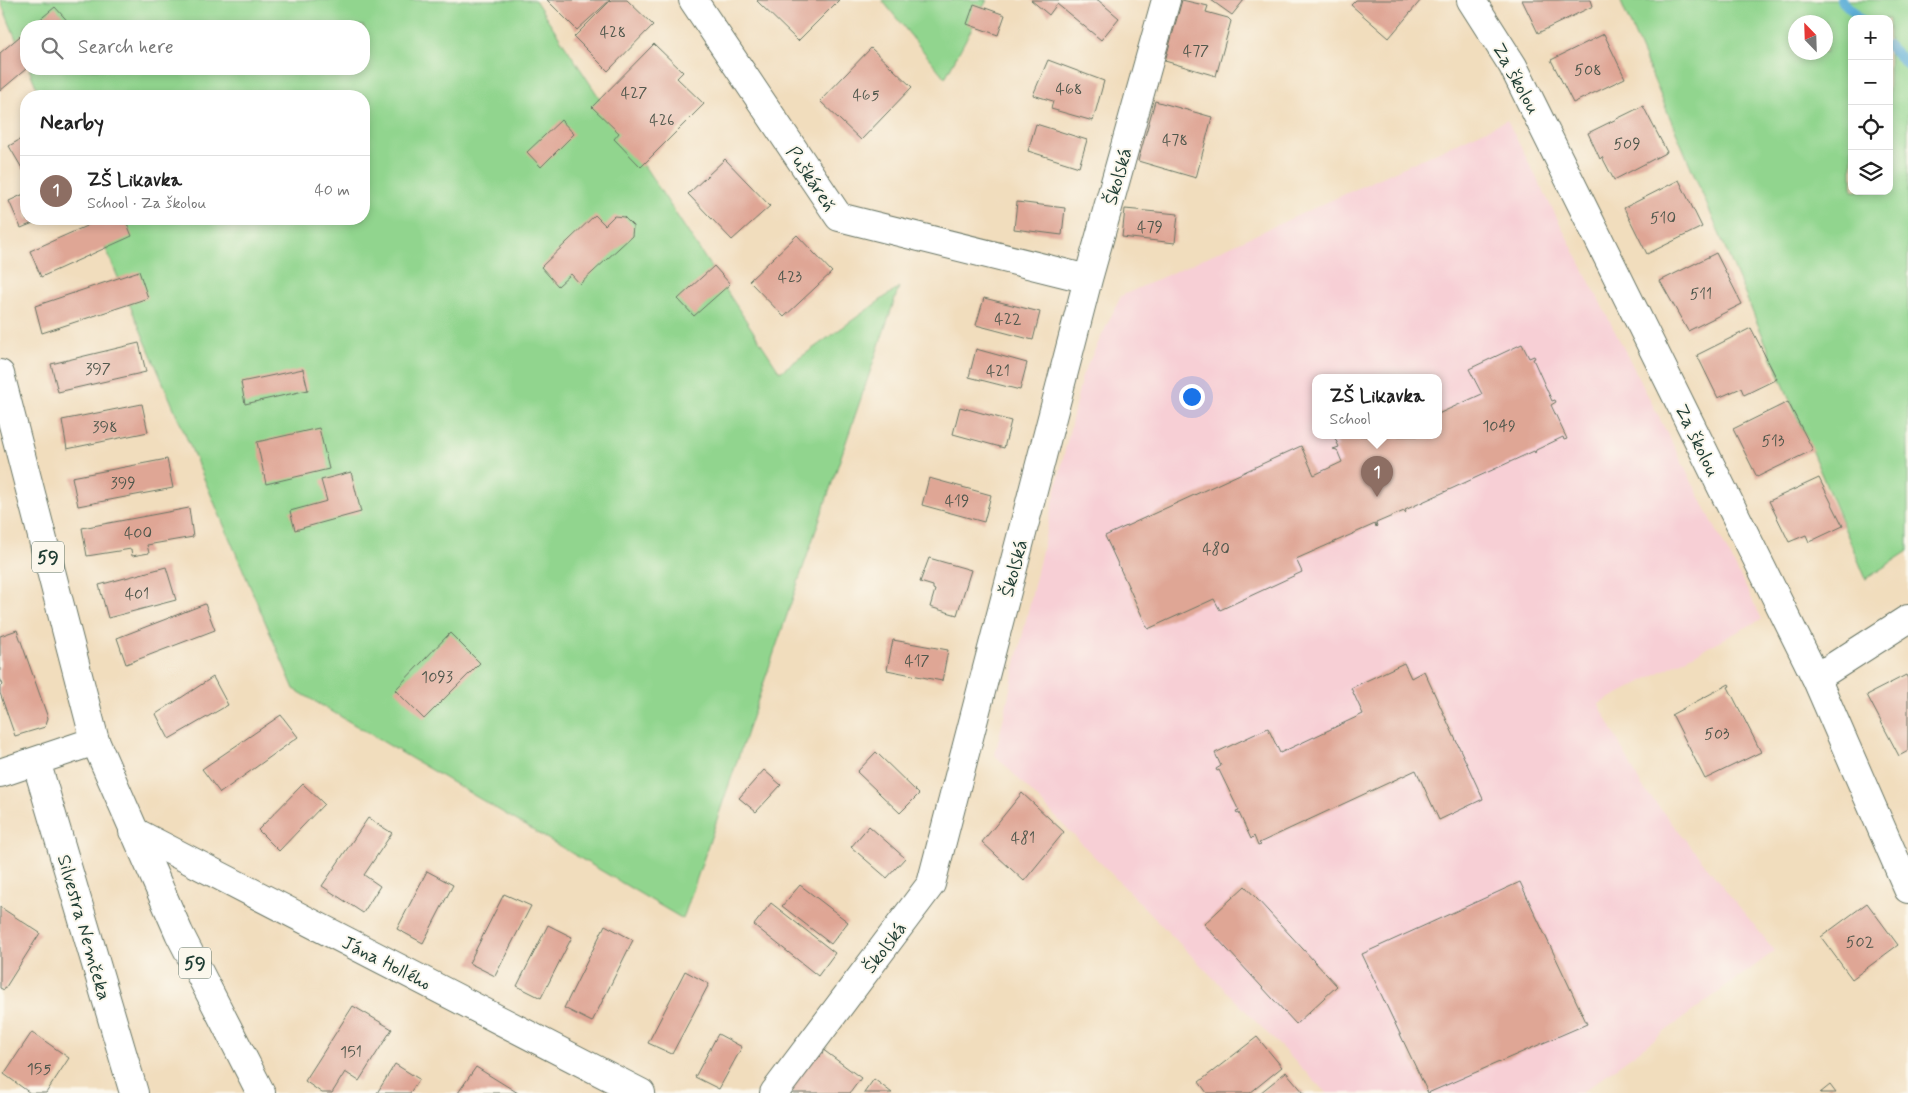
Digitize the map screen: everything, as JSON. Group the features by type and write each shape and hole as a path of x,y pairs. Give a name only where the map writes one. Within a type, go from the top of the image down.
{"street":[{"name":"Puškáreň","path":"693,0 839,217 1088,279"},
{"name":"Školská","path":"774,1093 931,884 1088,279 1166,0"},
{"name":"Za školou","path":"1471,0 1513,66 1816,678 1908,889"},
{"name":"59","path":"0,374 94,741 179,932 261,1093"},
{"path":"1816,678 1908,619"},
{"path":"0,773 94,741"},
{"name":"Silvestra Nemčeka","path":"36,761 134,1093"},
{"name":"Jána Hollého","path":"133,832 641,1093"}],"shaded area":[{"path":"1507,120 1762,619 1599,704 1641,785 1775,951 1581,1093 1326,1093 995,755 1082,376 1121,296"}],"green space":[{"path":"0,0 535,0 780,372 899,287 683,919 294,689 96,225 370,225 370,90 38,90 31,75 370,75 370,20 20,20 20,48"},
{"path":"882,0 987,0 945,78"},
{"path":"1620,0 1908,0 1908,551 1866,579"}],"building":[{"path":"547,0 610,0 577,30"},
{"path":"611,0 627,0 653,25 608,71 574,37"},
{"path":"758,0 839,0 798,41"},
{"path":"1031,0 1098,0 1119,18 1101,40 1057,4 1049,15"},
{"path":"1182,0 1208,6 1206,12 1228,18 1231,21 1216,76 1165,61"},
{"path":"1211,0 1244,0 1232,15"},
{"path":"1356,0 1421,0 1389,38 1351,5"},
{"path":"1522,0 1591,0 1593,6 1538,33"},
{"path":"974,4 1005,15 998,35 967,24"},
{"path":"55,7 67,20 39,20"},
{"path":"1604,34 1625,78 1573,103 1551,60"},
{"path":"20,36 20,74 0,91 0,53"},
{"path":"654,44 683,72 677,78 704,104 641,167 614,139 619,133 592,107"},
{"path":"871,48 912,87 861,140 820,101"},
{"path":"1048,60 1104,81 1093,121 1051,109 1053,101 1033,95"},
{"path":"1155,101 1212,117 1196,178 1138,161"},
{"path":"1643,106 1667,152 1614,180 1602,157 1600,159 1588,133"},
{"path":"561,120 574,134 541,167 527,152"},
{"path":"1036,124 1087,140 1079,167 1028,151"},
{"path":"20,140 20,165 9,146"},
{"path":"725,159 770,206 732,240 688,194"},
{"path":"1679,180 1702,227 1647,254 1624,208"},
{"path":"20,196 20,225 28,225 21,228 9,201"},
{"path":"1017,202 1065,208 1062,235 1014,229"},
{"path":"1125,209 1178,214 1175,243 1122,237"},
{"path":"595,215 605,225 614,216 624,217 633,226 632,236 580,284 571,274 558,286 541,267"},
{"path":"88,225 127,225 132,236 41,277 30,251"},
{"path":"797,235 832,272 784,317 749,281"},
{"path":"1716,253 1742,304 1688,331 1660,281"},
{"path":"714,266 730,284 694,316 678,299"},
{"path":"139,271 148,298 42,333 35,306"},
{"path":"984,298 1040,312 1033,340 976,325"},
{"path":"1751,328 1777,379 1744,395 1741,388 1718,398 1697,355"},
{"path":"139,343 146,372 58,392 51,364"},
{"path":"1522,344 1529,358 1534,356 1535,358 1533,359 1552,401 1555,400 1556,402 1551,405 1567,439 1564,440 1563,437 1536,450 1535,453 1534,451 1405,510 1405,513 1404,511 1376,523 1376,527 1375,524 1296,559 1302,572 1220,610 1214,599 1148,629 1105,536 1301,446 1314,475 1342,462 1337,450 1333,449 1339,447 1335,439 1442,439 1442,412 1482,394 1469,369"},
{"path":"976,349 1027,363 1020,390 969,377"},
{"path":"303,369 308,390 245,404 241,382"},
{"path":"1788,402 1813,450 1757,477 1733,429"},
{"path":"142,404 148,432 67,449 62,420"},
{"path":"960,407 1011,421 1004,448 953,434"},
{"path":"319,428 329,469 266,484 257,442"},
{"path":"167,459 173,488 78,506 72,477"},
{"path":"351,472 361,512 295,530 290,511 327,501 321,480"},
{"path":"929,478 991,495 984,522 922,505"},
{"path":"1819,478 1843,526 1809,542 1806,535 1789,542 1769,501"},
{"path":"189,508 193,537 147,545 149,553 132,556 131,549 87,556 82,528"},
{"path":"929,558 971,570 957,615 930,607 935,590 933,586 920,582"},
{"path":"166,567 176,600 108,618 99,585"},
{"path":"205,604 215,630 126,664 117,638"},
{"path":"17,630 48,718 45,727 15,736 0,693 0,686 3,685 0,678 0,636"},
{"path":"450,633 480,663 424,719 395,690"},
{"path":"893,640 948,650 942,681 887,670"},
{"path":"1404,663 1411,678 1424,671 1483,799 1439,820 1416,770 1259,843 1261,845 1258,846 1254,836 1251,839 1239,813 1237,814 1236,812 1239,811 1219,770 1217,771 1216,769 1221,766 1215,753 1268,728 1280,753 1363,714 1351,688"},
{"path":"1906,675 1908,679 1908,751 1899,756 1867,695"},
{"path":"213,677 228,705 169,739 156,714"},
{"path":"1729,684 1730,686 1728,687 1761,752 1705,779 1671,715"},
{"path":"281,715 298,737 220,793 202,769"},
{"path":"876,752 919,794 900,813 857,772"},
{"path":"764,770 781,785 756,812 739,798"},
{"path":"303,784 324,804 279,851 258,830"},
{"path":"1022,793 1064,832 1024,881 982,842"},
{"path":"368,818 392,833 364,875 380,886 363,913 322,886"},
{"path":"869,826 905,858 887,878 851,847"},
{"path":"427,871 453,885 423,943 397,929"},
{"path":"1520,882 1587,1024 1428,1093 1362,954"},
{"path":"800,885 848,922 831,944 782,906"},
{"path":"1245,886 1337,986 1296,1024 1204,924"},
{"path":"504,894 531,906 495,976 469,963"},
{"path":"771,903 835,953 818,976 754,925"},
{"path":"1867,903 1898,945 1852,979 1821,937"},
{"path":"0,907 40,933 4,990 0,988"},
{"path":"548,925 572,937 541,998 517,986"},
{"path":"605,925 633,940 592,1022 564,1008"},
{"path":"685,971 709,984 672,1054 648,1043"},
{"path":"353,1006 392,1029 359,1081 345,1072 332,1093 322,1093 305,1081"},
{"path":"32,1032 69,1058 46,1093 30,1093 4,1074"},
{"path":"718,1034 742,1047 719,1089 695,1077"},
{"path":"1257,1037 1282,1067 1250,1093 1207,1093 1199,1082"},
{"path":"818,1046 861,1078 850,1093 785,1093"},
{"path":"395,1064 419,1079 410,1093 377,1093"},
{"path":"476,1067 518,1093 458,1093"},
{"path":"1286,1072 1304,1093 1260,1093"},
{"path":"874,1079 892,1093 864,1093"},
{"path":"1830,1085 1836,1093 1820,1093"}],"waterway":[{"path":"1841,0 1857,15"},
{"path":"1893,50 1908,65"}],"place":[{"name":"ZŠ Likavka","path":"1377,497"}]}
